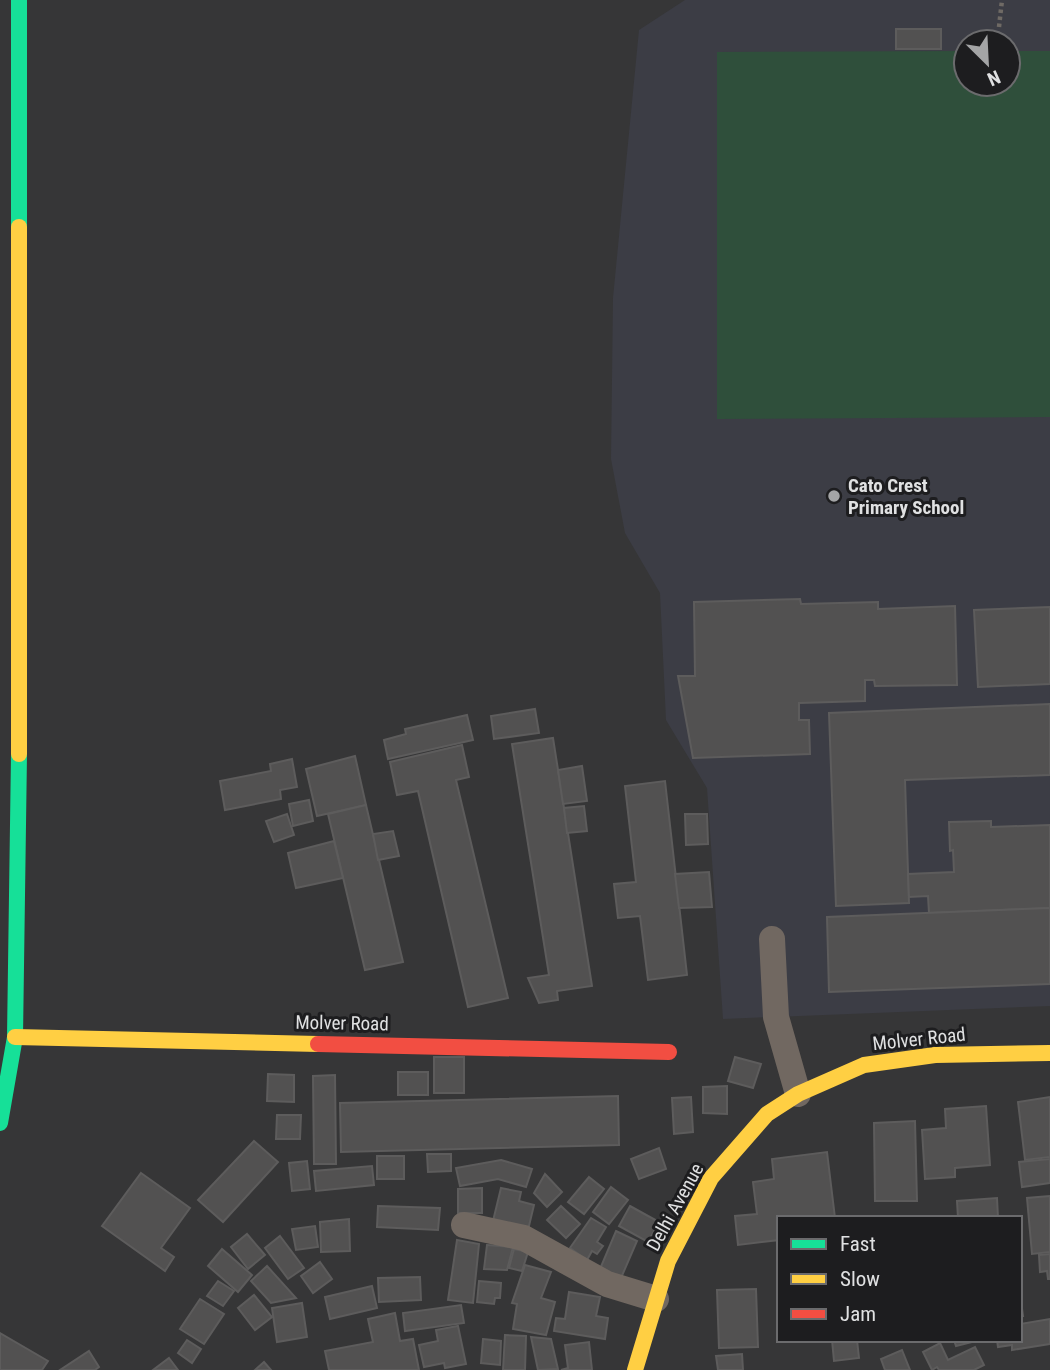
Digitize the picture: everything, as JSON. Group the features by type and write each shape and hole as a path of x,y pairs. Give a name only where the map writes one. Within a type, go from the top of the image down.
{"street":[{"path":"0,1123 15,1037 20,670 19,0"},
{"name":"Molver Road","path":"15,1037 669,1052"},
{"name":"Molver Road","path":"798,1094 864,1065 934,1055 1050,1053"},
{"name":"Delhi Avenue","path":"635,1370 668,1261 711,1178 767,1114 798,1094"}],"lane":[{"path":"772,939 776,1017 798,1094"},
{"path":"464,1225 524,1238 607,1284 656,1299"}],"path":[{"path":"999,27 1002,0"}],"shaded area":[{"name":"Cato Crest Primary School","path":"685,0 1050,0 1050,1006 723,1019 707,788 666,720 660,593 625,533 611,459 613,298 639,30"}],"green space":[{"path":"952,51 952,98 1022,98 1022,51 1050,51 1050,417 717,419 717,52"}],"building":[{"path":"896,29 941,29 941,49 896,49"},
{"path":"800,599 801,604 878,602 878,609 955,606 957,685 875,686 874,680 865,680 865,701 799,703 799,720 809,720 810,754 693,758 678,676 695,676 694,602"},
{"path":"1050,607 1050,684 978,687 974,610"},
{"path":"1050,704 1050,775 905,780 909,903 836,906 829,713"},
{"path":"535,709 539,733 494,739 491,716"},
{"path":"467,715 473,740 388,759 384,740 406,734 405,729"},
{"path":"553,738 592,986 557,991 558,1000 539,1003 528,978 549,975 512,744"},
{"path":"462,745 469,777 456,780 508,998 468,1007 418,791 397,795 390,762"},
{"path":"355,756 366,805 317,816 306,769"},
{"path":"292,759 297,787 280,790 281,799 225,810 220,781 271,771 270,764"},
{"path":"582,766 587,801 563,804 558,770"},
{"path":"665,781 687,975 648,980 640,916 618,918 614,884 636,882 625,786"},
{"path":"309,800 313,821 293,826 289,804"},
{"path":"366,805 403,962 365,970 328,814"},
{"path":"584,806 587,831 567,833 564,808"},
{"path":"287,814 294,835 274,842 266,821"},
{"path":"685,814 707,814 708,844 686,845"},
{"path":"991,821 991,827 1050,825 1050,908 929,913 928,896 909,897 908,874 954,872 949,822"},
{"path":"393,831 399,856 378,860 373,834"},
{"path":"334,841 343,878 296,888 288,853"},
{"path":"709,872 712,907 679,908 675,874"},
{"path":"1050,908 1050,984 829,992 827,917"},
{"path":"434,1057 464,1057 464,1093 434,1093"},
{"path":"735,1057 761,1064 753,1088 728,1081"},
{"path":"398,1072 428,1072 428,1095 398,1095"},
{"path":"268,1074 294,1075 294,1102 267,1101"},
{"path":"335,1075 336,1164 314,1164 313,1076"},
{"path":"727,1086 727,1114 703,1113 703,1087"},
{"path":"618,1096 619,1145 341,1152 340,1103"},
{"path":"691,1097 693,1132 674,1134 672,1098"},
{"path":"1050,1097 1050,1157 1025,1160 1018,1102"},
{"path":"986,1106 990,1165 955,1168 955,1177 925,1179 922,1130 946,1128 945,1109"},
{"path":"277,1115 301,1115 300,1139 276,1139"},
{"path":"915,1121 917,1201 875,1201 874,1123"},
{"path":"254,1141 278,1162 223,1222 198,1200"},
{"path":"659,1148 666,1169 639,1179 631,1159"},
{"path":"827,1152 835,1216 777,1216 777,1240 738,1245 735,1216 757,1214 753,1182 774,1179 772,1159"},
{"path":"427,1154 451,1154 451,1171 428,1172"},
{"path":"377,1156 404,1156 404,1179 377,1179"},
{"path":"1050,1159 1050,1183 1022,1187 1019,1162"},
{"path":"501,1160 532,1169 526,1187 498,1179 460,1186 456,1168"},
{"path":"307,1161 310,1189 292,1191 289,1163"},
{"path":"372,1166 374,1185 316,1191 314,1171"},
{"path":"141,1173 190,1208 161,1248 174,1257 165,1271 102,1226"},
{"path":"545,1174 562,1192 547,1207 534,1193"},
{"path":"589,1177 604,1189 584,1214 568,1202"},
{"path":"611,1187 628,1200 609,1224 593,1212"},
{"path":"482,1188 482,1213 458,1213 458,1189"},
{"path":"501,1188 521,1192 519,1201 534,1205 528,1230 493,1221"},
{"path":"1050,1196 1050,1252 1032,1254 1027,1198"},
{"path":"997,1198 998,1216 958,1216 957,1201"},
{"path":"378,1206 440,1208 438,1230 377,1227"},
{"path":"561,1206 580,1224 566,1238 547,1220"},
{"path":"630,1206 659,1222 648,1242 619,1226"},
{"path":"591,1218 606,1227 597,1242 603,1246 597,1254 592,1251 587,1260 570,1248"},
{"path":"349,1219 350,1251 321,1252 320,1222"},
{"path":"315,1226 318,1247 296,1250 292,1229"},
{"path":"616,1231 637,1241 621,1278 600,1269"},
{"path":"247,1234 265,1255 248,1269 231,1247"},
{"path":"280,1236 304,1268 288,1279 265,1248"},
{"path":"457,1240 479,1244 473,1303 448,1300"},
{"path":"487,1245 513,1247 507,1270 484,1269"},
{"path":"222,1249 252,1275 238,1292 208,1266"},
{"path":"514,1249 528,1252 522,1271 509,1268"},
{"path":"1050,1254 1048,1279 1047,1271 1040,1272 1039,1255"},
{"path":"320,1262 332,1279 313,1293 301,1276"},
{"path":"525,1265 551,1272 541,1298 555,1302 546,1335 513,1329 517,1304 512,1303"},
{"path":"267,1266 296,1298 271,1303 251,1281"},
{"path":"420,1277 421,1300 379,1302 378,1278"},
{"path":"218,1281 234,1291 223,1306 207,1296"},
{"path":"479,1281 501,1283 500,1298 495,1298 494,1304 477,1302"},
{"path":"372,1286 377,1308 330,1319 325,1297"},
{"path":"756,1289 758,1347 719,1348 717,1290"},
{"path":"569,1292 600,1297 596,1316 608,1318 605,1339 554,1331 556,1318 565,1319"},
{"path":"254,1295 272,1317 255,1330 238,1308"},
{"path":"200,1299 224,1314 204,1344 180,1329"},
{"path":"302,1303 307,1337 277,1342 272,1308"},
{"path":"461,1305 464,1323 405,1331 403,1313"},
{"path":"395,1313 400,1341 413,1339 419,1370 329,1370 325,1351 373,1342 368,1319"},
{"path":"1050,1319 1050,1344 1012,1350 1012,1345 998,1347 997,1342 1022,1342 1022,1324"},
{"path":"458,1326 466,1364 445,1368 444,1363 424,1367 419,1345 438,1341 436,1330"},
{"path":"0,1333 48,1361 42,1370 0,1370"},
{"path":"505,1335 526,1336 525,1370 503,1370"},
{"path":"531,1337 551,1339 558,1369 538,1370"},
{"path":"483,1339 501,1341 500,1365 481,1363"},
{"path":"187,1340 201,1349 192,1363 178,1353"},
{"path":"589,1342 592,1370 561,1370 568,1368 565,1345"},
{"path":"832,1342 857,1342 859,1358 834,1361"},
{"path":"955,1342 972,1342 956,1346"},
{"path":"940,1343 948,1360 975,1347 984,1365 974,1370 939,1370 937,1367 932,1370 923,1352"},
{"path":"902,1350 910,1370 885,1370 881,1359"},
{"path":"89,1351 99,1367 95,1370 60,1370"},
{"path":"742,1354 743,1370 718,1370 716,1356"},
{"path":"169,1358 178,1370 153,1370"},
{"path":"264,1362 271,1370 255,1370"}],"traffic: fast":[{"path":"19,0 19,227"},
{"path":"0,1123 15,1037 19,754"}],"traffic: slow":[{"path":"19,227 19,754"},
{"path":"15,1037 318,1044"},
{"path":"635,1370 668,1261 711,1178 767,1114 798,1094 864,1065 935,1055 1050,1053"}],"traffic: jam":[{"path":"318,1044 669,1052"}],"place":[{"name":"Cato Crest Primary School","path":"834,496"}]}
